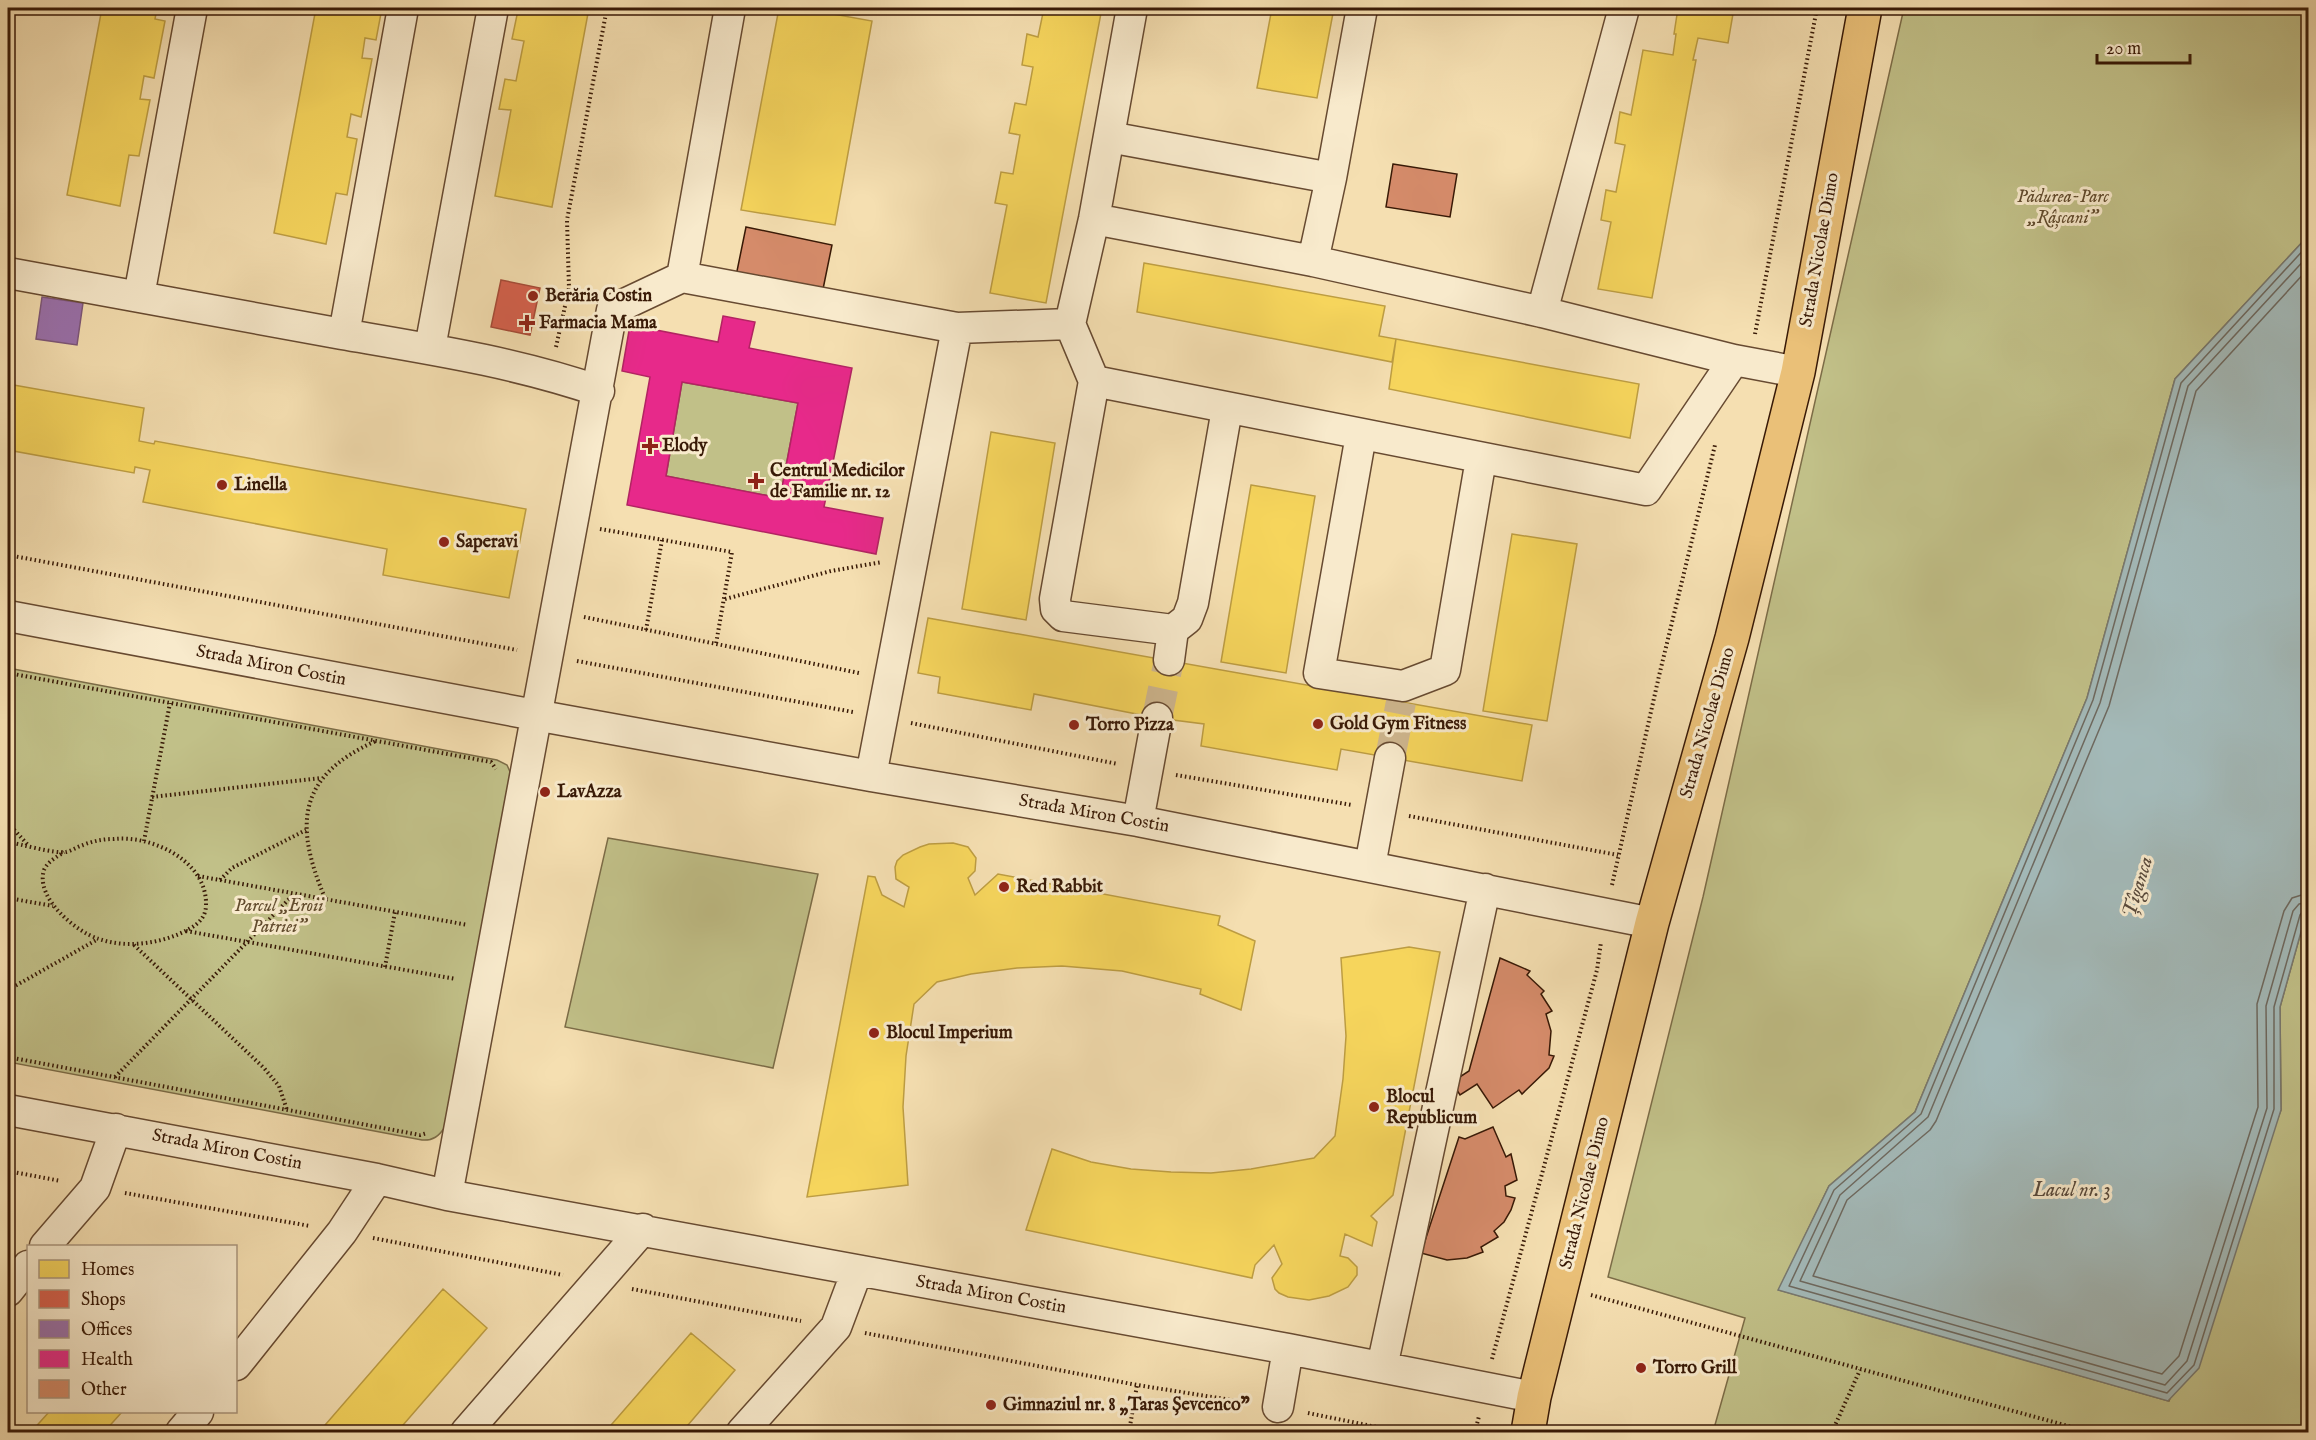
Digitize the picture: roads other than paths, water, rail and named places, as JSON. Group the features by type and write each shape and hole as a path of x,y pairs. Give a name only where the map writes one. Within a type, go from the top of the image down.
{"main road":[{"name":"Strada Nicolae Dimo","path":"1528,1432 1534,1397 1652,923 1732,638 1798,372 1865,8"}],"street":[{"path":"139,297 192,8"},
{"path":"344,334 402,8"},
{"path":"430,348 494,8"},
{"path":"682,277 730,8"},
{"path":"1132,8 1094,219 1070,324 1095,381 1055,599 1056,609 1063,616 1173,630"},
{"path":"1312,261 1331,177 1362,8"},
{"path":"1542,312 1624,8"},
{"path":"1109,137 1331,177"},
{"path":"1094,219 1312,261 1542,312 1734,360 1798,372"},
{"path":"8,273 430,348 550,374 599,391"},
{"path":"447,1195 535,715 549,656 599,391 612,310 682,277 957,328 1070,324"},
{"path":"871,776 957,328"},
{"path":"1095,381 1227,409 1646,490 1734,360"},
{"path":"1169,660 1173,630 1187,619 1193,603 1227,409"},
{"path":"1361,435 1319,674 1402,694 1445,670 1481,459"},
{"name":"Strada Miron Costin","path":"8,616 871,776 1138,821 1652,923"},
{"path":"1138,821 1157,718"},
{"path":"1370,866 1390,758"},
{"path":"1382,1367 1485,889"},
{"name":"Strada Miron Costin","path":"8,1110 377,1179 447,1195 643,1229 857,1271 1486,1386 1534,1397"},
{"path":"46,1245 95,1188 116,1129"},
{"path":"237,1364 342,1232 377,1179"},
{"path":"466,1432 643,1229"},
{"path":"8,1291 27,1267"},
{"path":"742,1432 836,1327 857,1271"},
{"path":"1278,1407 1288,1349"},
{"path":"181,1432 197,1413"}],"water":[{"name":"Lacul nr. 3","path":"2308,236 2308,907 2280,1007 2281,1110 2199,1368 2168,1401 1778,1290 1829,1186 1915,1112 2087,698 2175,379"}],"tunnel":[{"path":"1157,718 1169,660"},
{"path":"1390,758 1401,702"}],"place":[{"name":"Berăria Costin","path":"533,296"},
{"name":"Farmacia Mama","path":"527,323"},
{"name":"Elody","path":"650,446"},
{"name":"Centrul Medicilor de Familie nr. 12","path":"756,481"},
{"name":"Linella","path":"222,485"},
{"name":"Saperavi","path":"444,542"},
{"name":"Gold Gym Fitness","path":"1318,724"},
{"name":"Torro Pizza","path":"1074,725"},
{"name":"LavAzza","path":"545,792"},
{"name":"Red Rabbit","path":"1004,887"},
{"name":"Blocul Imperium","path":"874,1033"},
{"name":"Blocul Republicum","path":"1374,1107"},
{"name":"Torro Grill","path":"1641,1368"},
{"name":"Gimnaziul nr. 8 „Taras Șevcenco”","path":"991,1405"}],"park label":[{"name":"Pădurea-Parc „Râșcani”","path":"2063,207"},
{"name":"Parcul „Eroii Patriei”","path":"279,916"}],"water label":[{"name":"Țîganca","path":"2138,887"}]}
